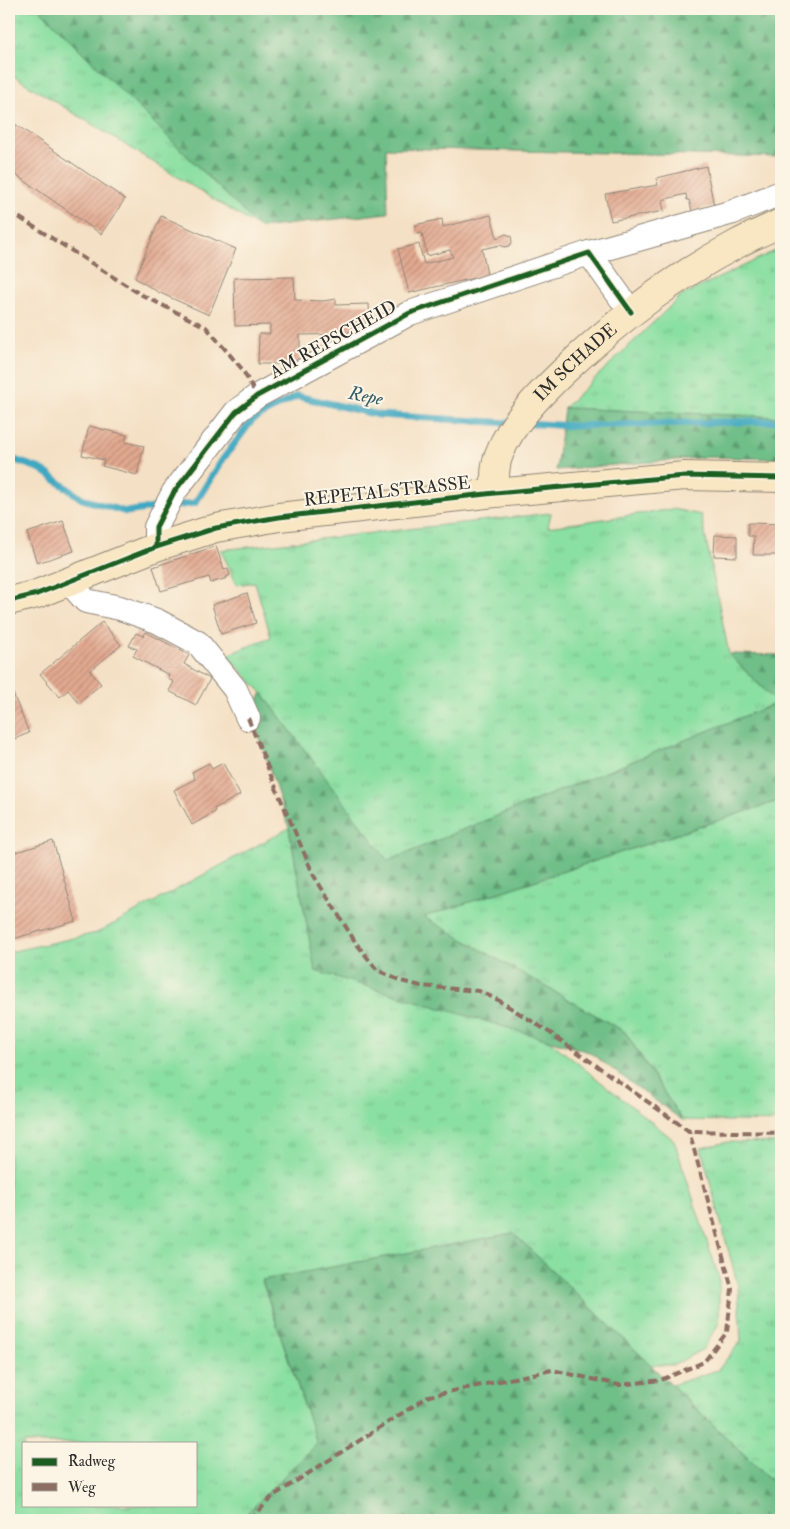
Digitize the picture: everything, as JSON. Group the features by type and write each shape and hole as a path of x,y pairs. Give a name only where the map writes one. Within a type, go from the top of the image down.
{"main road":[{"name":"IM SCHADE","path":"495,480 506,440 530,406 590,345 631,312 680,278 736,244 781,223"},
{"name":"REPETALSTRASSE","path":"9,601 37,594 69,582 156,537 495,480 685,476 781,478"}],"street":[{"name":"AM REPSCHEID","path":"156,537 174,492 236,412 258,396 410,313 589,253 733,212 781,193"},
{"path":"589,253 631,312"},
{"path":"69,582 86,601 120,608 157,621 198,643 235,689 248,718"}],"green space":[{"path":"9,9 39,9 260,228 9,73"},
{"path":"39,9 781,9 781,157 386,148 388,213 260,228"},
{"path":"781,248 781,417 564,408 681,296"},
{"path":"564,408 781,417 781,459 710,457 556,470"},
{"path":"673,509 701,515 729,654 777,703 462,830 388,862 262,693 227,655 271,637 255,582 237,585 221,550 551,513 548,527"},
{"path":"729,654 781,655 781,800 424,917 625,1032 682,1120 589,1052 315,971 289,828 251,711 262,693 388,861 777,703"},
{"path":"781,800 781,1122 682,1120 625,1032 423,917"},
{"path":"289,828 316,971 547,1039 674,1140 719,1278 719,1323 703,1349 674,1365 651,1365 513,1233 262,1281 317,1443 240,1520 9,1520 9,952 97,933"},
{"path":"728,1142 781,1143 781,1490 672,1385 718,1370 741,1341 738,1286 701,1148"},
{"path":"513,1233 781,1490 781,1520 240,1520 317,1443 262,1280"}],"building":[{"path":"9,120 125,199 101,234 9,170"},
{"path":"706,166 714,206 692,211 686,194 662,200 664,211 611,221 605,194 658,185 657,178"},
{"path":"491,215 497,238 506,234 511,236 512,242 509,246 504,247 500,245 482,249 487,275 409,293 398,249 419,244 424,264 453,257 450,250 427,256 422,233 417,234 415,225 442,219 443,227"},
{"path":"161,216 236,249 209,315 158,292 135,278"},
{"path":"294,277 295,300 323,301 336,299 336,305 369,304 370,324 354,334 300,335 300,364 258,364 259,334 270,334 270,325 235,326 234,278"},
{"path":"89,426 127,435 125,442 144,446 137,475 102,466 104,460 82,455"},
{"path":"63,521 74,551 37,563 27,533"},
{"path":"748,523 781,524 781,576 779,576 779,555 753,555 754,536 748,536"},
{"path":"715,535 737,536 737,557 714,556"},
{"path":"216,546 224,570 228,569 230,575 227,578 211,583 209,577 161,591 153,567"},
{"path":"247,593 256,623 221,634 212,605"},
{"path":"102,622 121,645 90,671 101,684 79,703 68,690 60,697 40,674"},
{"path":"146,632 189,655 184,664 210,679 196,705 169,691 174,682 168,679 169,675 133,656 137,649 129,646 136,633 143,636"},
{"path":"12,691 29,733 9,741 9,692"},
{"path":"209,763 212,769 223,763 240,795 214,809 215,812 192,825 174,790 195,779 192,772"},
{"path":"53,841 76,921 9,940 9,854"}],"waterway":[{"name":"Repe","path":"174,506 195,503 223,459 253,419 297,396 379,415 509,423"},
{"name":"Repe","path":"524,423 572,426 781,421"},
{"name":"Repe","path":"9,458 41,469 82,499 126,512 160,507"}],"marked path":[{"path":"9,211 140,294 206,327 242,369 257,396"},
{"path":"248,718 314,876 356,943 377,970 401,981 421,986 479,991 498,1000 546,1030 689,1131 781,1133"},
{"path":"250,1520 273,1496 429,1396 552,1370 619,1385 661,1380 704,1362 727,1332 732,1289 689,1131"}],"cycle path":[{"path":"156,547 156,527 174,492 236,412 257,396 410,313 589,253 631,312"},
{"path":"9,601 37,594 156,547 216,528 279,517 495,493 685,476 781,478"}]}
